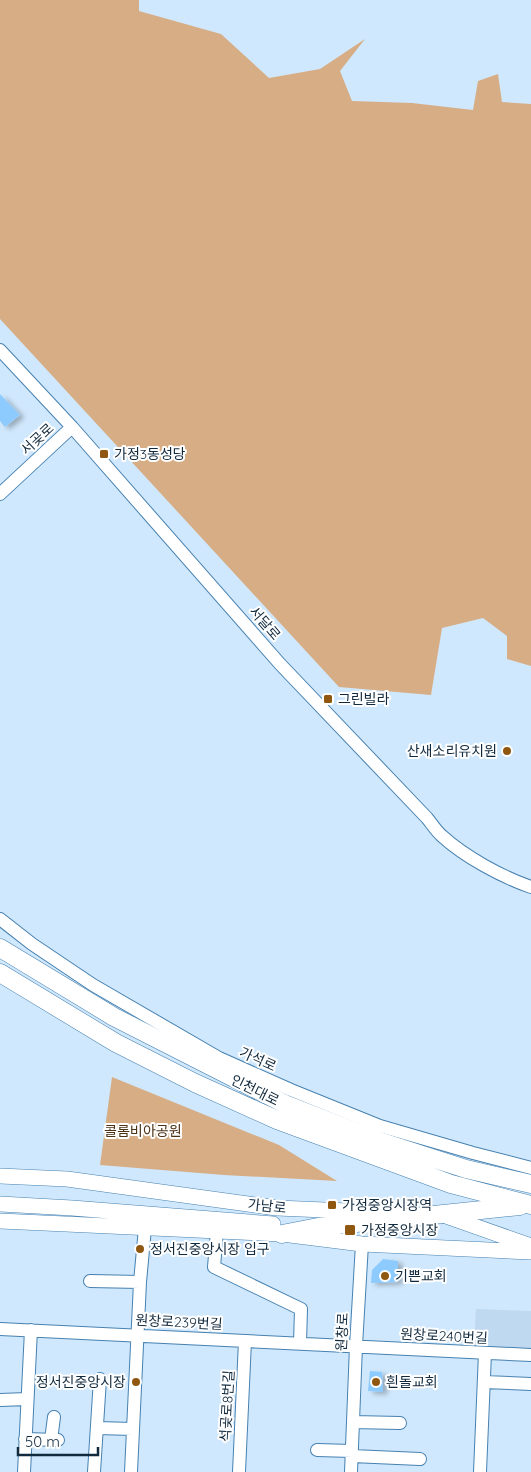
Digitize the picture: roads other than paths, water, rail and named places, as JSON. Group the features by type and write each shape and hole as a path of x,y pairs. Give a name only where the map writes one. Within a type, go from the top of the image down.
{"highway":[{"path":"0,933 44,976"},
{"name":"인천대로","path":"0,948 114,1017 287,1105 388,1144 466,1169 531,1184"},
{"name":"인천대로","path":"0,973 116,1043 195,1083 277,1120 451,1184 531,1205"},
{"path":"0,987 116,1043"},
{"path":"282,1234 318,1228 531,1205"}],"main road":[{"name":"가남로","path":"0,1176 71,1180 277,1208 444,1215 531,1246"},
{"path":"71,1180 79,1188 82,1195 72,1208"},
{"path":"0,1204 318,1228"},
{"name":"가남로","path":"0,1221 282,1234 362,1244 531,1252"}],"street":[{"name":"서달로","path":"0,350 72,427 280,664 427,818 441,836 467,855 531,887"},
{"name":"서곶로","path":"0,494 72,427"},
{"name":"가석로","path":"0,919 32,944 93,985 219,1058 380,1126 473,1154 531,1168"},
{"path":"131,1472 140,1282 145,1228"},
{"path":"217,1231 214,1267 301,1308 300,1343"},
{"name":"원창로","path":"351,1472 362,1244"},
{"path":"90,1281 140,1282"},
{"name":"원창로239번길","path":"0,1329 356,1346"},
{"path":"24,1472 31,1330"},
{"name":"석곶로8번길","path":"239,1472 245,1341"},
{"name":"원창로240번길","path":"356,1346 531,1355"},
{"path":"480,1472 485,1353"},
{"path":"94,1472 100,1379"},
{"path":"484,1382 531,1384"},
{"path":"0,1400 27,1400"},
{"path":"25,1440 54,1440 54,1417"},
{"path":"353,1422 400,1423"},
{"path":"97,1428 133,1429"},
{"path":"317,1450 420,1459"}],"place":[{"name":"가정3동성당","path":"104,454"},
{"name":"그린빌라","path":"328,699"},
{"name":"산새소리유치원","path":"507,751"},
{"name":"가정중앙시장역","path":"332,1205"},
{"name":"가정중앙시장","path":"350,1230"},
{"name":"정서진중앙시장 입구","path":"140,1249"},
{"name":"기쁜교회","path":"385,1276"},
{"name":"정서진중앙시장","path":"136,1382"},
{"name":"흰돌교회","path":"376,1382"}],"park label":[{"name":"콜롬비아공원","path":"143,1131"}]}
